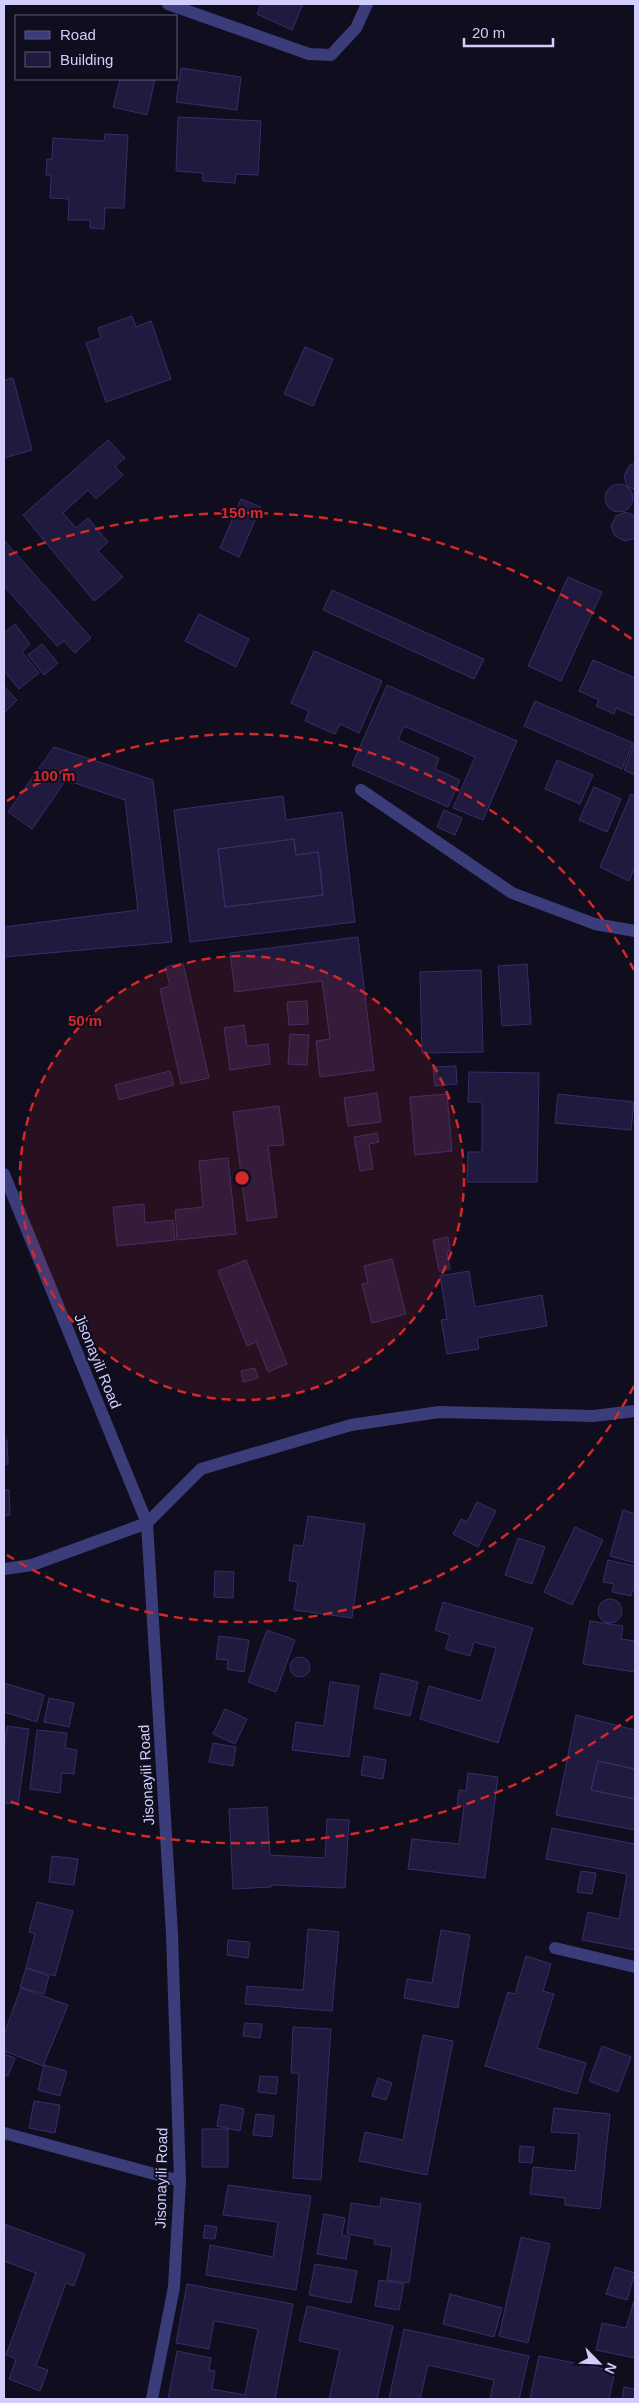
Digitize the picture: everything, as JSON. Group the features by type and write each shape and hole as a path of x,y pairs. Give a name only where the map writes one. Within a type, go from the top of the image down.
{"street":[{"path":"168,4 309,54 331,55 356,28 367,4"},
{"path":"361,790 512,893 595,924 635,931"},
{"name":"Jisonayili Road","path":"4,1174 147,1523 172,1934 180,2181 174,2287 152,2399"},
{"path":"4,1569 32,1565 147,1523 201,1469 351,1425 439,1412 593,1416 635,1411"},
{"path":"555,1948 635,1967"},
{"path":"4,2133 180,2181"}],"building":[{"path":"261,4 303,4 292,30 257,14"},
{"path":"181,68 241,77 237,110 176,102"},
{"path":"120,80 155,80 147,115 113,107"},
{"path":"178,117 261,121 258,175 236,174 235,183 203,181 203,173 176,171"},
{"path":"105,134 128,135 124,208 105,208 104,229 90,228 90,220 68,220 69,199 50,198 51,175 46,175 47,159 52,159 53,138 104,141"},
{"path":"132,316 136,327 151,321 171,379 106,402 86,343 101,338 98,328"},
{"path":"305,347 333,359 313,406 284,394"},
{"path":"13,378 32,450 4,458 4,380"},
{"path":"108,440 125,458 115,466 123,475 96,499 88,490 63,513 76,528 88,518 108,542 98,551 123,577 94,601 23,515"},
{"path":"635,463 635,490 627,486 624,476 629,466"},
{"path":"619,484 629,488 633,498 629,508 619,512 609,508 605,498 609,488"},
{"path":"241,499 261,507 239,557 220,548"},
{"path":"626,512 635,516 635,538 625,541 615,536 611,526 616,516"},
{"path":"4,540 91,638 75,653 64,641 57,646 4,586"},
{"path":"568,577 602,592 561,681 528,666"},
{"path":"332,590 484,659 474,679 323,610"},
{"path":"199,614 249,639 236,667 185,641"},
{"path":"15,624 30,644 22,652 39,673 19,689 4,671 4,630 5,632"},
{"path":"42,644 58,663 44,675 28,655"},
{"path":"314,651 382,681 359,733 340,724 335,734 305,721 309,711 291,703"},
{"path":"593,660 635,678 635,716 616,708 614,714 596,706 599,700 579,691"},
{"path":"387,685 517,741 483,820 453,808 475,757 404,726 398,740 439,758 435,769 460,780 448,807 352,765"},
{"path":"4,686 17,700 4,713"},
{"path":"535,701 633,743 622,769 524,726"},
{"path":"635,743 635,775 624,770"},
{"path":"54,747 153,780 172,942 4,957 4,927 138,910 125,800 66,780 32,829 8,812"},
{"path":"557,760 593,775 580,804 545,789"},
{"path":"594,787 621,799 607,832 579,820"},
{"path":"631,794 635,796 635,867 629,881 600,867"},
{"path":"283,796 286,820 342,812 355,922 190,942 174,810","holes":["294,839 296,855 318,852 323,895 225,907 218,849"]},
{"path":"444,810 462,818 455,835 437,827"},
{"path":"294,839 296,855 318,852 323,895 225,907 218,849"},
{"path":"358,937 374,1070 320,1077 316,1041 330,1039 322,981 235,992 230,953"},
{"path":"183,963 209,1078 181,1084 160,989 170,986 165,967"},
{"path":"527,964 531,1024 502,1026 498,966"},
{"path":"481,970 483,1052 422,1053 420,972"},
{"path":"307,1001 308,1024 289,1025 287,1002"},
{"path":"244,1025 247,1046 268,1044 270,1064 230,1070 224,1028"},
{"path":"290,1034 309,1035 307,1065 288,1064"},
{"path":"456,1066 457,1084 435,1086 433,1067"},
{"path":"170,1071 174,1085 119,1100 115,1085"},
{"path":"469,1072 539,1073 537,1182 467,1182 468,1152 482,1152 482,1102 468,1102"},
{"path":"377,1093 381,1122 348,1126 344,1098"},
{"path":"447,1094 452,1151 415,1155 410,1097"},
{"path":"558,1094 634,1102 631,1130 555,1123"},
{"path":"279,1106 284,1145 268,1146 277,1217 247,1221 233,1112"},
{"path":"377,1133 379,1142 369,1144 373,1169 360,1171 354,1137"},
{"path":"228,1158 236,1234 177,1240 175,1210 203,1207 199,1161"},
{"path":"144,1204 145,1223 173,1220 175,1240 117,1246 113,1207"},
{"path":"448,1237 450,1251 447,1251 450,1269 439,1271 433,1240"},
{"path":"392,1259 406,1314 372,1323 362,1284 368,1283 364,1266"},
{"path":"246,1260 287,1364 268,1372 256,1342 247,1346 218,1271"},
{"path":"469,1271 475,1307 542,1295 547,1326 477,1338 479,1349 447,1354 441,1320 447,1319 440,1276"},
{"path":"255,1368 258,1378 243,1382 241,1371"},
{"path":"4,1440 7,1440 8,1464 4,1464"},
{"path":"4,1490 9,1490 10,1515 4,1516"},
{"path":"477,1502 496,1511 478,1547 453,1534 461,1519 467,1522"},
{"path":"623,1510 635,1514 635,1563 610,1556"},
{"path":"308,1516 365,1524 352,1618 294,1610 298,1582 289,1581 294,1545 303,1546"},
{"path":"575,1527 603,1540 572,1605 544,1592"},
{"path":"518,1538 545,1547 532,1584 505,1575"},
{"path":"608,1560 635,1566 635,1589 633,1589 631,1596 612,1592 614,1584 603,1582"},
{"path":"215,1571 234,1572 233,1598 214,1597"},
{"path":"610,1599 615,1600 621,1606 621,1616 615,1622 610,1623 605,1622 599,1616 598,1611 599,1606 605,1600"},
{"path":"443,1602 533,1628 498,1743 420,1719 429,1686 481,1701 496,1648 474,1642 470,1656 445,1649 450,1635 435,1630"},
{"path":"590,1621 623,1626 621,1639 635,1641 635,1672 583,1664"},
{"path":"267,1630 295,1640 276,1692 248,1682"},
{"path":"219,1636 249,1640 244,1672 227,1669 228,1660 216,1659"},
{"path":"300,1657 307,1660 310,1667 307,1674 300,1677 293,1674 290,1667 293,1660"},
{"path":"381,1673 418,1682 410,1716 374,1708"},
{"path":"330,1682 359,1686 349,1757 292,1750 296,1722 324,1726"},
{"path":"4,1683 44,1695 37,1722 4,1712"},
{"path":"49,1698 74,1703 69,1727 44,1722"},
{"path":"225,1709 247,1719 235,1744 213,1734"},
{"path":"576,1715 635,1730 635,1769 598,1761 591,1790 635,1799 635,1830 556,1815"},
{"path":"7,1726 29,1729 18,1804 4,1803 4,1750"},
{"path":"37,1730 67,1733 65,1748 77,1750 74,1774 62,1773 60,1793 30,1789"},
{"path":"213,1743 236,1747 233,1766 209,1762"},
{"path":"364,1756 386,1760 383,1779 361,1775"},
{"path":"598,1761 635,1769 635,1799 591,1790"},
{"path":"468,1773 498,1777 485,1878 408,1869 412,1839 459,1844 464,1806 457,1805 459,1790 466,1791"},
{"path":"267,1807 270,1855 325,1858 327,1819 349,1820 345,1888 271,1885 271,1887 233,1889 229,1809"},
{"path":"552,1828 635,1844 635,1950 582,1940 588,1912 619,1919 627,1874 546,1859"},
{"path":"52,1856 78,1859 74,1885 49,1882"},
{"path":"581,1871 596,1873 592,1894 577,1892"},
{"path":"37,1902 73,1911 55,1976 26,1968 35,1934 29,1932"},
{"path":"308,1929 339,1932 332,2011 245,2004 247,1986 303,1990"},
{"path":"441,1930 470,1935 458,2008 404,1998 407,1979 432,1983"},
{"path":"228,1940 250,1942 248,1958 227,1955"},
{"path":"526,1956 551,1964 543,1991 554,1994 537,2048 586,2063 577,2094 485,2066 508,1992 515,1994"},
{"path":"26,1968 49,1976 44,1994 20,1987"},
{"path":"21,1988 68,2005 43,2066 4,2051 4,2034"},
{"path":"245,2023 262,2024 260,2038 243,2036"},
{"path":"293,2027 331,2029 321,2180 293,2178 299,2073 291,2073"},
{"path":"423,2035 453,2041 427,2175 359,2161 365,2132 403,2140"},
{"path":"602,2046 631,2057 618,2092 589,2081"},
{"path":"4,2054 15,2058 8,2076 4,2074"},
{"path":"44,2065 67,2071 60,2096 38,2090"},
{"path":"260,2076 278,2077 276,2094 258,2092"},
{"path":"378,2078 392,2083 386,2100 372,2096"},
{"path":"34,2101 60,2105 55,2133 29,2128"},
{"path":"221,2104 244,2109 240,2131 217,2126"},
{"path":"554,2108 610,2114 600,2209 565,2205 565,2198 530,2194 533,2167 575,2171 579,2134 551,2132"},
{"path":"256,2114 274,2116 272,2137 253,2135"},
{"path":"202,2129 228,2129 228,2167 202,2167"},
{"path":"520,2146 534,2147 532,2163 519,2162"},
{"path":"228,2185 311,2196 296,2290 206,2275 210,2245 273,2257 278,2222 223,2215"},
{"path":"381,2198 421,2204 409,2283 387,2280 392,2247 374,2244 375,2239 347,2234 351,2203 380,2207"},
{"path":"324,2214 345,2218 342,2235 350,2237 346,2259 317,2254"},
{"path":"4,2224 85,2254 74,2286 66,2283 36,2366 48,2370 40,2391 9,2379 16,2359 6,2355 36,2273 4,2261"},
{"path":"205,2225 217,2227 215,2239 203,2238"},
{"path":"521,2237 550,2244 528,2343 499,2336"},
{"path":"315,2264 357,2271 351,2303 309,2295"},
{"path":"615,2267 635,2273 627,2300 606,2294"},
{"path":"379,2280 404,2284 399,2310 375,2306"},
{"path":"187,2284 293,2304 275,2399 168,2399 177,2351 211,2358 209,2370 215,2371 212,2389 245,2395 258,2329 214,2321 209,2349 176,2343"},
{"path":"450,2294 502,2308 494,2337 443,2324"},
{"path":"634,2301 635,2358 596,2350 602,2323 626,2328"},
{"path":"307,2306 393,2326 377,2399 329,2399 340,2350 299,2341"},
{"path":"404,2329 529,2356 519,2399 490,2399 494,2380 428,2365 420,2399 389,2399"},
{"path":"539,2356 615,2371 609,2399 530,2399"},
{"path":"624,2387 635,2389 635,2399 622,2399"}]}
